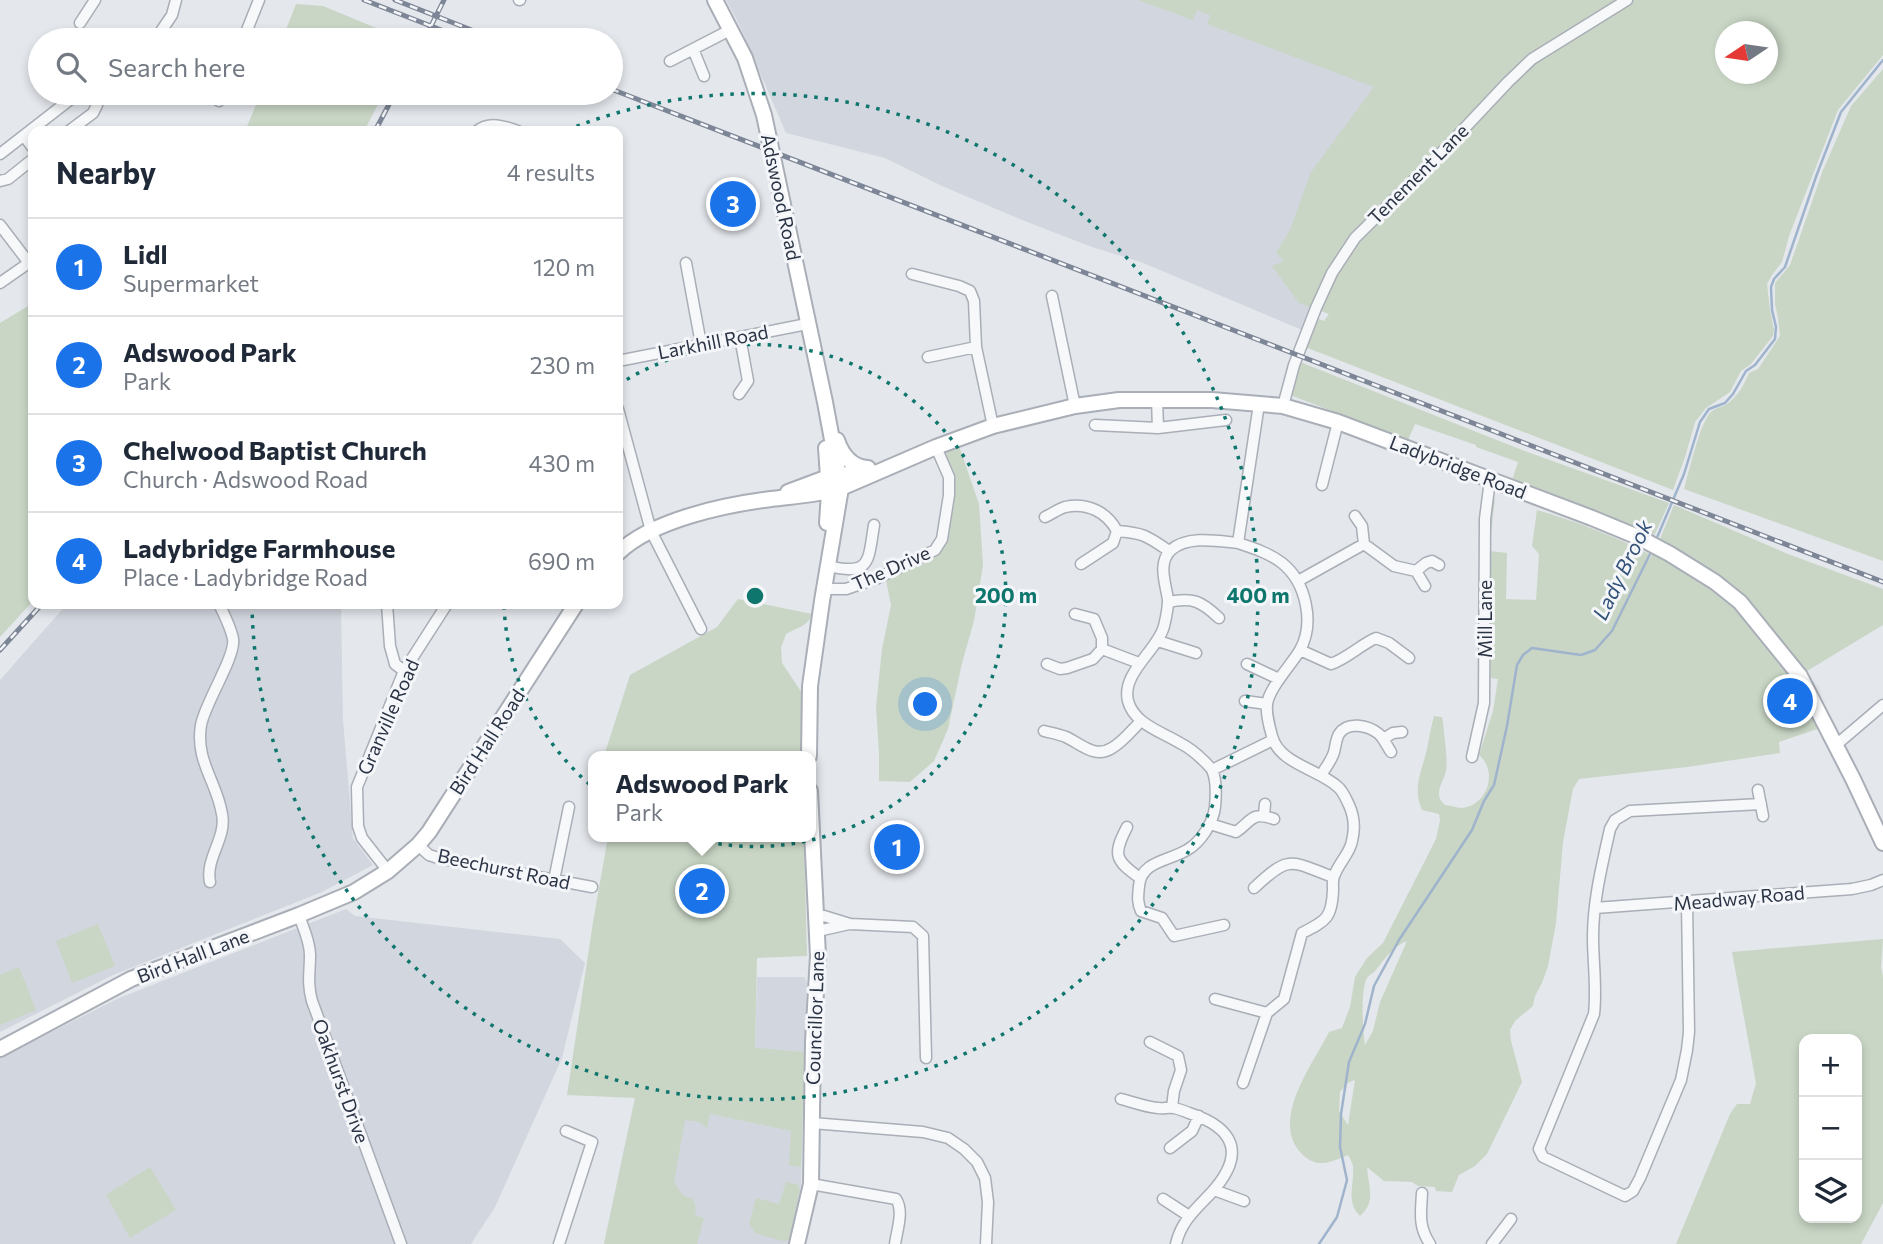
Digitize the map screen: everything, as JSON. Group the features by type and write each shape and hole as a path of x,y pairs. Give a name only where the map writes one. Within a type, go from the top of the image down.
{"street":[{"path":"80,23 95,0"},
{"path":"163,28 172,15 176,0"},
{"path":"248,28 259,0"},
{"name":"Adswood Road","path":"715,0 745,58 764,115 807,324 825,402 839,447 854,465 883,469"},
{"name":"Tenement Lane","path":"1283,406 1315,308 1332,274 1355,238 1532,59 1627,0"},
{"path":"670,61 730,30"},
{"path":"693,49 704,76"},
{"path":"37,126 63,105"},
{"path":"76,126 93,113 97,105"},
{"path":"0,154 28,133"},
{"path":"24,136 28,141"},
{"path":"0,181 8,179 28,163"},
{"path":"0,225 28,258"},
{"path":"686,262 701,344"},
{"path":"0,283 28,263"},
{"path":"912,274 959,285 970,291 974,301 976,347 993,426"},
{"path":"1052,296 1075,406"},
{"name":"Larkhill Road","path":"623,360 807,324"},
{"path":"739,394 748,381 740,337"},
{"path":"928,357 976,347"},
{"path":"1157,399 1158,428"},
{"name":"Ladybridge Road","path":"834,483 883,469 993,426 1075,406 1119,400 1212,400 1283,406 1338,422 1638,537 1715,582 1740,602 1800,676 1883,843"},
{"name":"Adswood Road","path":"825,402 834,483"},
{"path":"1238,542 1259,404"},
{"path":"1095,425 1158,428 1226,420"},
{"path":"1322,485 1338,422"},
{"name":"The Drive","path":"823,595 878,578 935,550 942,539 949,495 948,477 936,447"},
{"path":"623,450 651,531 701,629"},
{"name":"Mill Lane","path":"1472,757 1484,703 1485,519 1490,480"},
{"path":"623,549 677,519 834,483"},
{"path":"808,751 810,686 828,566 834,483"},
{"path":"823,595 834,483"},
{"path":"1045,517 1063,508 1077,506 1101,512 1111,519 1117,531 1113,543 1081,564"},
{"path":"1355,516 1362,526 1364,544 1394,566 1416,570 1432,561 1439,565"},
{"path":"828,566 855,569 864,564 869,559 874,525"},
{"path":"1117,531 1146,535 1169,551"},
{"path":"1224,925 1174,936 1161,918 1141,911 1137,902 1140,878 1151,865 1187,850 1210,824 1215,810 1216,789 1212,769 1197,754 1141,721 1128,701 1128,689 1139,663 1158,641 1164,628 1168,603 1163,577 1164,562 1169,551 1197,540 1238,542 1283,564 1298,581 1307,612 1305,637 1300,650 1279,679 1266,704 1273,740 1288,759 1340,788 1354,815 1352,842 1333,877 1332,905 1328,916 1323,923 1302,933 1284,999 1267,1013 1243,1083"},
{"path":"1298,581 1364,544"},
{"path":"1416,570 1425,586"},
{"path":"1168,603 1182,599 1193,601 1205,605 1219,618"},
{"path":"210,882 209,864 223,827 222,814 202,758 201,726 211,696 225,670 234,641 221,609"},
{"path":"387,609 390,646 395,664 404,671"},
{"name":"Granville Road","path":"388,871 362,838 358,826 357,787 404,671 444,609"},
{"name":"Bird Hall Road","path":"388,871 429,832 573,609"},
{"path":"1047,664 1060,669 1067,668 1093,659 1102,649 1102,638 1094,620 1075,614"},
{"path":"1300,650 1331,664 1342,661 1376,638 1389,643 1409,658"},
{"path":"1158,641 1196,653"},
{"path":"1102,649 1139,663"},
{"path":"1247,664 1279,679"},
{"path":"1245,701 1266,704"},
{"path":"1836,745 1883,705"},
{"path":"1044,731 1063,736 1089,751 1100,752 1118,745 1141,721"},
{"path":"1321,775 1333,755 1336,738 1341,730 1356,725 1371,729 1383,739 1391,752"},
{"path":"1383,739 1393,733 1402,732"},
{"path":"1212,769 1273,740"},
{"path":"1758,790 1763,816"},
{"path":"1210,824 1236,832 1252,817 1269,817 1265,804"},
{"path":"1687,902 1689,1032 1681,1080 1640,1178 1633,1191 1625,1196 1543,1157 1539,1149 1594,1014 1595,908 1610,829 1615,820 1630,811 1760,804"},
{"path":"554,880 569,807"},
{"path":"1127,827 1117,845 1119,858 1123,866 1140,878"},
{"name":"Councillor Lane","path":"797,1244 811,1184 813,1042 818,956 813,842"},
{"name":"Beechurst Road","path":"418,845 429,855 438,858 592,887"},
{"path":"1254,888 1270,872 1290,863 1297,863 1333,877"},
{"name":"Bird Hall Lane","path":"0,1049 131,979 354,892 388,871"},
{"name":"Meadway Road","path":"1595,908 1852,888 1883,880"},
{"name":"Oakhurst Drive","path":"299,915 310,954 308,986 312,1001 401,1244"},
{"path":"818,923 913,927 923,936 926,1058"},
{"path":"1215,999 1267,1013"},
{"path":"1150,1042 1178,1056 1181,1070 1172,1107"},
{"path":"1121,1099 1158,1108 1172,1107 1199,1116 1221,1128 1232,1146 1228,1171 1189,1216 1176,1244"},
{"path":"1170,1148 1192,1131 1199,1116"},
{"path":"812,1123 923,1132 948,1138 964,1149 977,1162 985,1178 988,1202 986,1244"},
{"path":"559,1244 592,1142 566,1131"},
{"path":"811,1184 896,1199 900,1210 895,1244"},
{"path":"1214,1190 1244,1201"},
{"path":"1422,1192 1420,1222 1430,1244"},
{"path":"1163,1199 1189,1216"},
{"path":"1492,1244 1511,1219"}],"shaded area":[{"path":"726,0 1617,0 1316,294 1302,330 1141,262 1092,247 1022,220 885,158 786,133"},
{"path":"63,609 341,609 343,720 353,838 373,865 322,892 113,975 0,1032 0,680"},
{"path":"346,909 355,916 560,939 585,963 562,1058 495,1207 471,1244 0,1244 0,1058 119,998"},
{"path":"757,977 804,977 807,982 805,1052 755,1049"},
{"path":"635,1098 797,1132 802,1136 801,1184 788,1244 604,1244"}],"green space":[{"path":"1138,0 1883,0 1883,55 1838,110 1789,236 1782,262 1767,284 1773,336 1751,364 1741,371 1730,392 1706,408 1695,422 1673,490 1305,347 1316,318 1324,321 1329,314 1299,303 1272,266 1284,261 1276,253 1290,230 1311,172 1374,87 1207,24 1210,15 1197,10 1193,20"},
{"path":"296,4 323,6 376,28 287,28"},
{"path":"1883,69 1883,561 1684,489 1699,436 1708,417 1712,411 1727,404 1734,397 1749,373 1758,369 1780,336 1775,283 1790,265 1823,170 1851,106"},
{"path":"256,105 378,105 367,126 247,126"},
{"path":"28,306 28,606 0,637 0,323"},
{"path":"1300,362 1522,450 1669,503 1654,536 1512,480 1518,462 1476,445 1415,424 1408,440 1290,395"},
{"path":"959,446 979,504 983,565 974,621 948,729 934,761 910,782 879,781 876,707 882,649 891,605 886,580 939,552 945,539 953,494 943,452"},
{"path":"1495,499 1489,551 1507,553 1506,599 1536,600 1539,554 1532,546 1537,510 1594,529 1636,547 1649,554 1646,564 1652,555 1662,550 1740,602 1826,726 1779,742 1780,753 1579,779 1573,789 1563,842 1556,923 1548,966 1533,1006 1515,1021 1510,1030 1522,1082 1487,1154 1475,1166 1459,1175 1452,1192 1436,1191 1435,1187 1418,1186 1412,1182 1384,1181 1367,1167 1370,1199 1360,1216 1353,1205 1353,1166 1348,1155 1319,1163 1303,1155 1293,1142 1290,1126 1292,1110 1305,1076 1329,1032 1342,1028 1350,1007 1355,977 1367,958 1383,943 1436,839 1439,814 1422,810 1418,794 1434,716 1442,717 1446,746 1446,771 1439,790 1442,802 1461,808 1475,804 1488,784 1488,769 1479,755 1493,711 1498,679 1491,678 1488,540 1491,501","holes":["1407,941 1380,1002 1373,1031 1365,1045 1363,1001 1367,978 1393,950","1355,1080 1348,1125 1339,1111 1340,1092 1349,1082"]},
{"path":"1674,505 1788,554 1883,589 1883,625 1807,671 1741,595 1660,539"},
{"path":"738,599 812,614 805,624 786,634 781,648 782,663 802,693 801,751 606,751 630,675 717,627"},
{"path":"607,842 804,842 807,956 757,958 755,1048 805,1052 801,1167 789,1165 791,1131 710,1114 707,1128 699,1122 685,1120 674,1183 683,1195 693,1199 695,1215 704,1218 697,1244 604,1244 635,1098 567,1095"},
{"path":"98,924 115,966 72,983 56,941"},
{"path":"1883,939 1883,1203 1861,1244 1676,1244 1730,1114 1737,1104 1750,1104 1756,1083 1732,952"},
{"path":"19,967 36,1010 0,1025 0,975"},
{"path":"150,1167 176,1210 130,1238 106,1195"},
{"path":"786,1182 797,1184 800,1189 789,1240 783,1241 755,1233 749,1224 756,1198 779,1204"}],"waterway":[{"name":"Lady Brook","path":"1656,540 1684,474 1700,422 1709,409 1725,403 1746,371 1755,365 1775,339 1771,287 1774,279 1785,267 1841,112 1883,60"},
{"name":"Lady Brook","path":"1319,1244 1337,1217 1347,1180 1340,1147 1341,1114 1349,1062 1365,1024 1374,986 1399,940 1472,830 1494,785 1517,665 1523,655 1532,648 1581,655 1595,650 1612,631 1652,550"}],"railway":[{"path":"364,0 436,28"},
{"path":"395,0 466,28"},
{"path":"430,28 444,0"},
{"path":"623,94 1883,582"},
{"path":"378,126 389,105"},
{"path":"0,650 37,609"}],"place":[{"name":"Chelwood Baptist Church","path":"733,204"},
{"name":"Ladybridge Farmhouse","path":"1790,701"},
{"name":"Lidl","path":"897,847"},
{"name":"Adswood Park","path":"702,891"}]}
